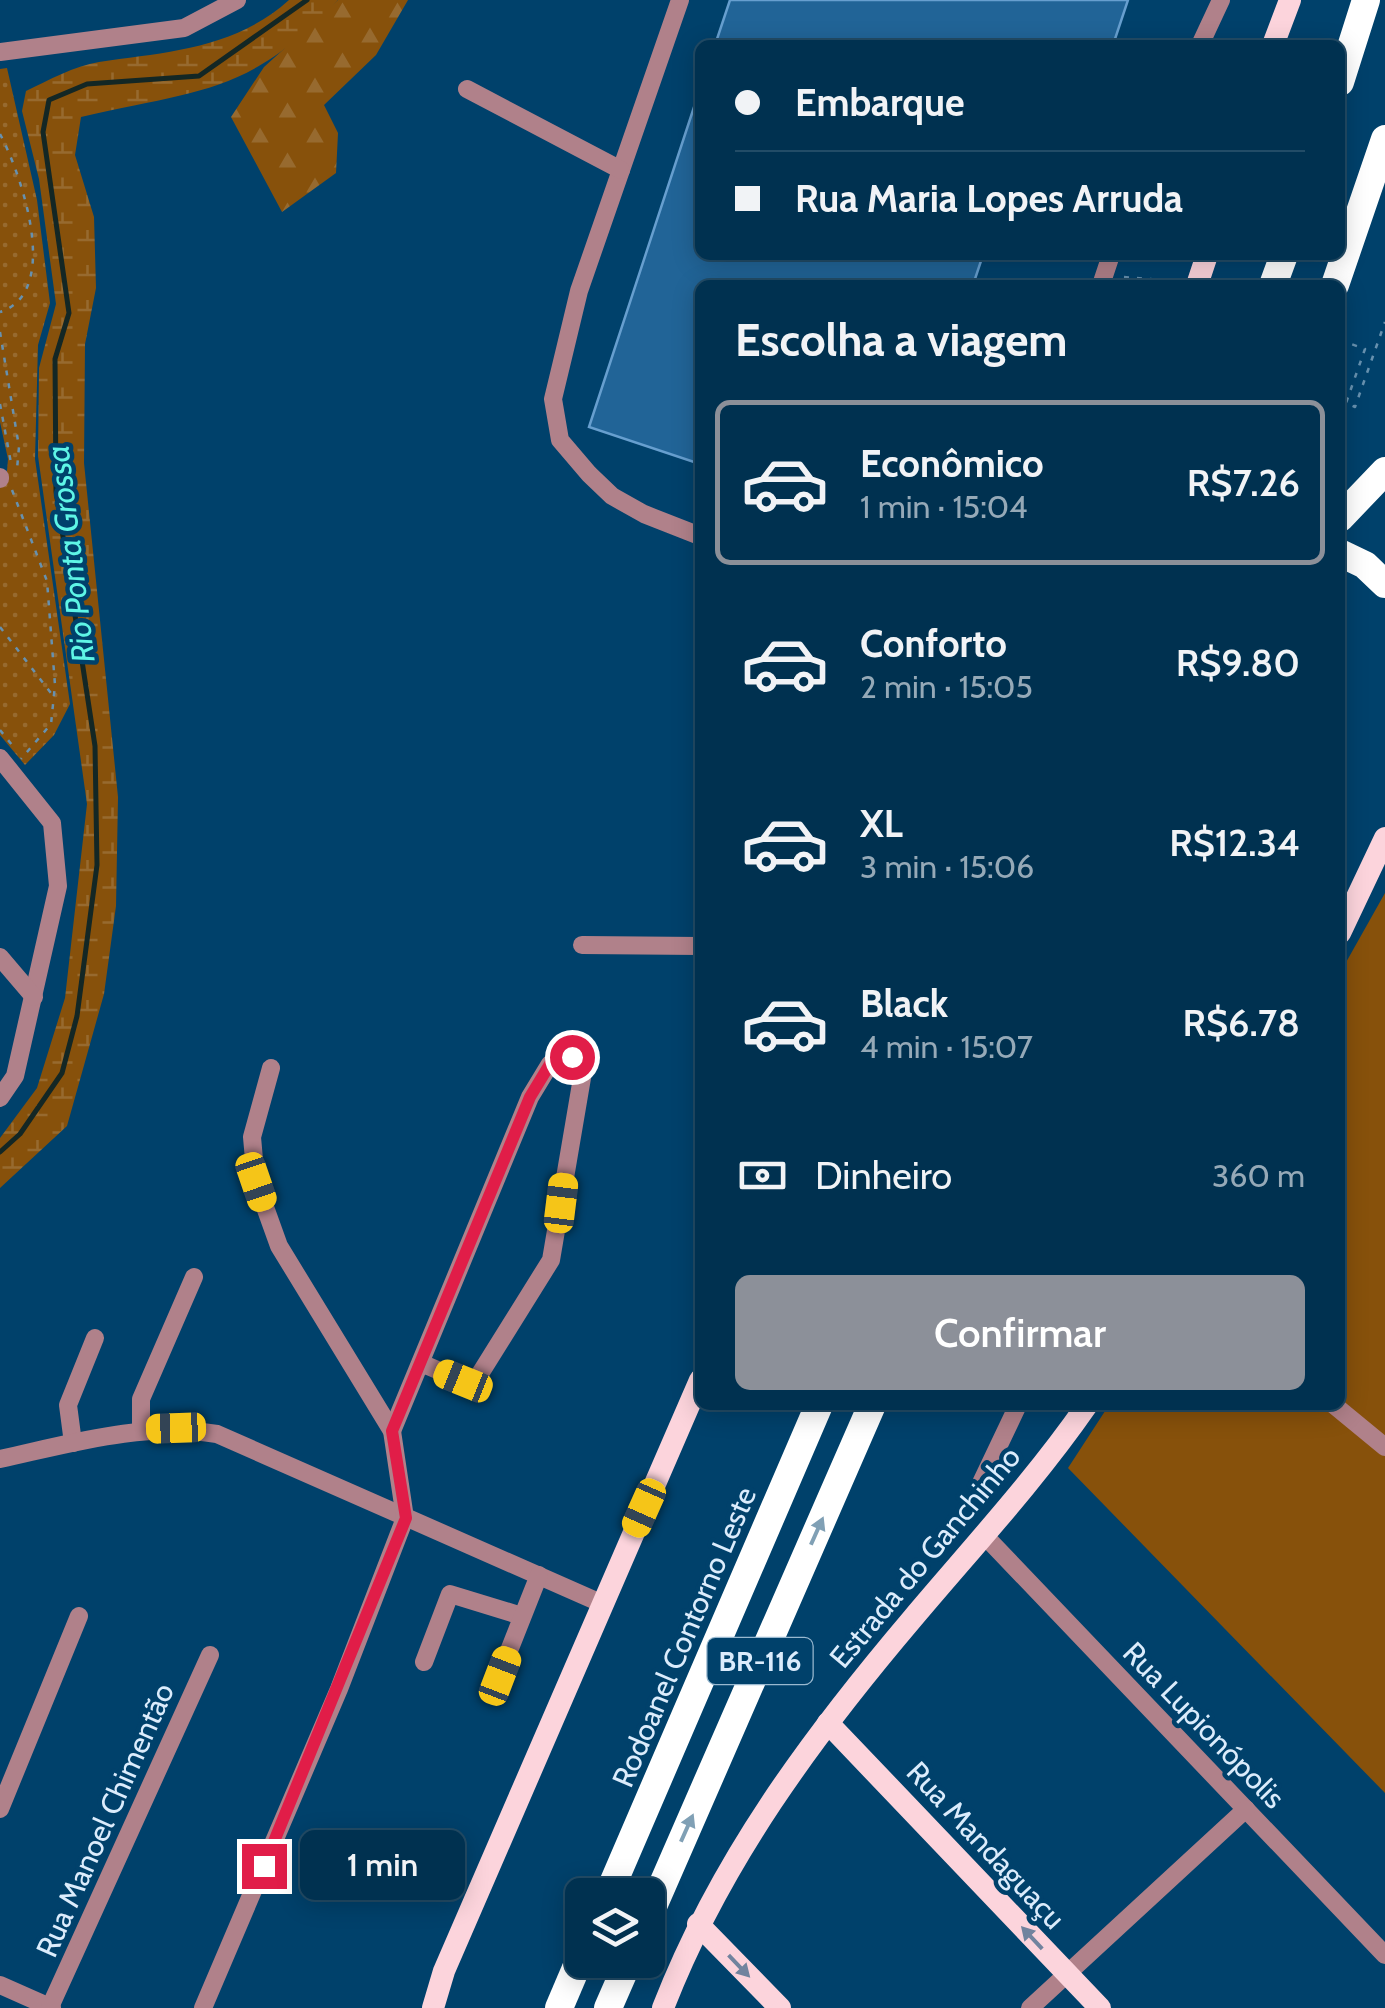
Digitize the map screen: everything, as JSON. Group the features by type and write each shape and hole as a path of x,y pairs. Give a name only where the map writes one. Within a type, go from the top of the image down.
{"highway":[{"path":"1345,49 1365,3"},
{"path":"1345,66 1365,3"},
{"path":"1345,254 1385,139"},
{"path":"1345,513 1385,471"},
{"path":"1345,556 1364,565 1385,584"},
{"name":"Rodoanel Contorno Leste","path":"615,1878 817,1410"},
{"name":"BR-116","path":"665,1879 870,1410"},
{"path":"559,2008 572,1978"},
{"path":"608,2008 621,1978"}],"main road":[{"path":"1275,40 1290,0"},
{"path":"1345,922 1385,838"},
{"path":"433,2008 444,1971 695,1392"},
{"name":"Estrada do Ganchinho","path":"662,2008 698,1924 743,1842 828,1723 1084,1410"},
{"name":"Rua Mandaguaçu","path":"828,1723 1100,2008"},
{"path":"448,2008 493,1859"},
{"path":"698,1924 780,2008"}],"street":[{"path":"0,52 184,28 237,0"},
{"path":"680,0 578,291 553,399 560,440 612,496 695,534"},
{"path":"1202,40 1221,0"},
{"path":"467,89 620,170"},
{"path":"0,1098 15,1076 58,886 52,823 4,764"},
{"path":"582,946 695,946"},
{"path":"0,957 34,997"},
{"path":"392,1431 420,1362 530,1097 550,1064 572,1057 584,1072 552,1260 478,1377 463,1381 420,1362"},
{"path":"203,2008 339,1689 406,1518 392,1431 279,1246 256,1182 252,1137 272,1068"},
{"path":"141,1429 141,1399 194,1277"},
{"path":"73,1443 68,1405 95,1338"},
{"path":"979,1486 1016,1410"},
{"path":"1340,1410 1385,1447"},
{"path":"0,1459 141,1429 176,1428 217,1434 603,1604"},
{"name":"Rua Lupionópolis","path":"984,1534 1385,1955"},
{"path":"500,1676 539,1575"},
{"path":"424,1662 450,1594 522,1616"},
{"path":"0,1809 79,1616"},
{"name":"Rua Manoel Chimentão","path":"51,2008 210,1655"},
{"path":"1030,2008 1246,1808"},
{"path":"0,1985 51,2008"}],"path":[{"path":"0,134 21,175 34,242 23,289 7,310 0,312"},
{"path":"1118,280 1172,280"},
{"path":"1345,342 1365,349 1346,403 1355,407 1385,322"},
{"path":"0,332 19,447 6,478"},
{"path":"0,404 6,478 47,581 54,696 51,724 4,764"},
{"path":"0,627 54,696"}],"green space":[{"path":"289,0 338,0 276,55 248,72 190,93 81,117 75,155 94,217 96,288 85,344 84,463 118,797 116,906 104,994 67,1126 0,1188 0,1138 37,1088 65,998 87,804 38,456 39,368 56,304 39,179 22,111 26,91 90,64 223,39 268,16"},
{"path":"338,0 408,0 376,55 324,105 338,133 336,173 282,212 231,117 264,67"},
{"path":"7,68 37,200 50,303 38,345 35,459 70,704 54,735 25,765 0,735 0,488 6,483 8,459 0,422 0,69"},
{"path":"1385,893 1385,1793 1068,1468 1106,1410 1345,1410 1345,964"}],"building":[{"path":"730,0 1128,0 1115,40 717,40"},
{"path":"695,104 695,260 981,260 975,280 695,280 695,462 589,427"}],"waterway":[{"name":"Rio Ponta Grossa","path":"0,1152 20,1134 62,1073 77,1016 97,865 95,746 56,491 55,359 69,313 43,132 49,100 87,84 199,76 307,0"}],"route":[{"path":"264,1866 406,1518 392,1431 530,1097 550,1064 572,1057"}]}
